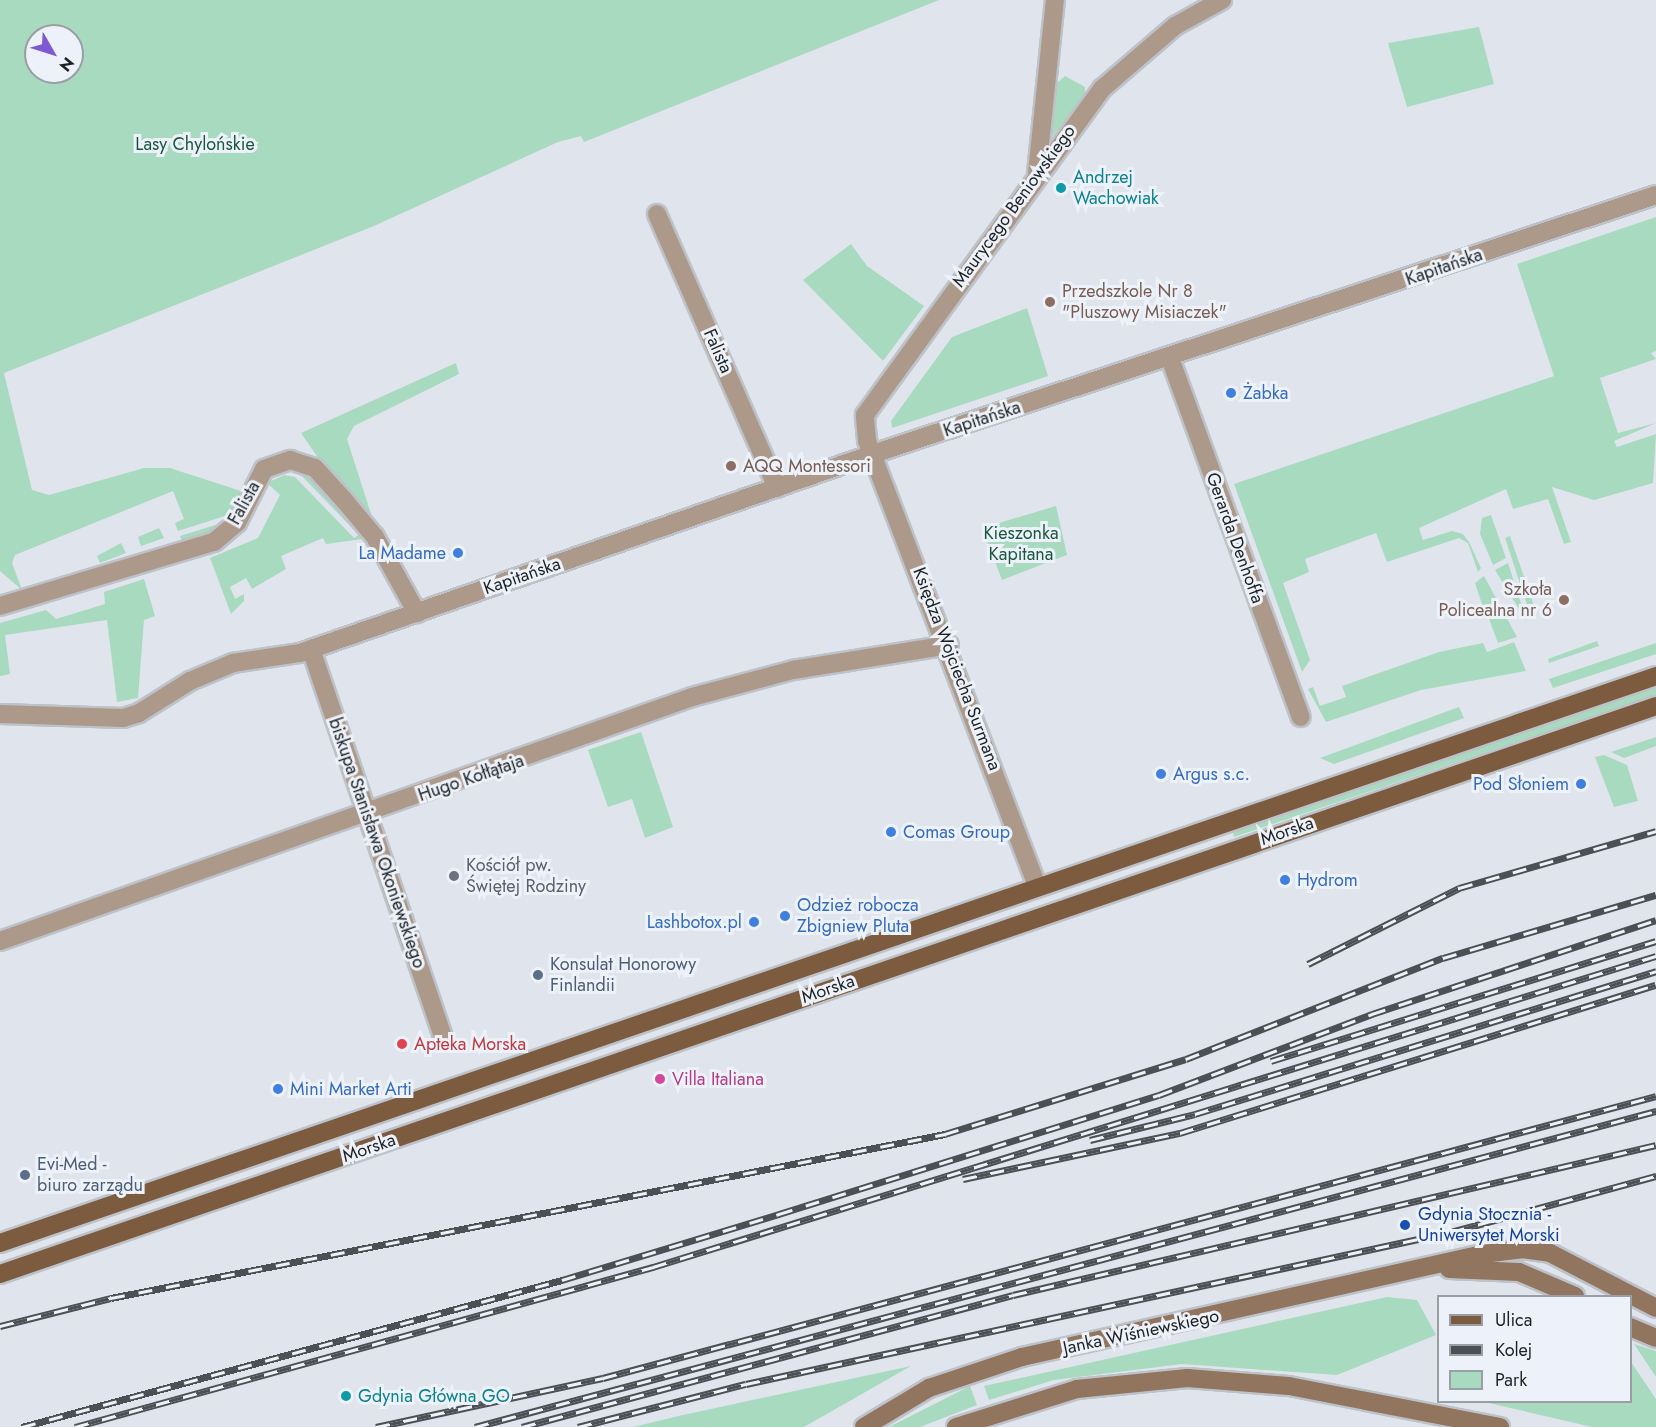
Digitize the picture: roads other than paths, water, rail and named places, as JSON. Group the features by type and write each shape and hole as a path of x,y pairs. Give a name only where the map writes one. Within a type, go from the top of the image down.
{"main road":[{"name":"Morska","path":"0,1243 1037,886 1656,676"},
{"name":"Morska","path":"0,1274 1656,706"},
{"name":"Janka Wiśniewskiego","path":"864,1427 929,1388 1022,1357 1522,1249 1590,1270 1656,1308"},
{"name":"Janka Wiśniewskiego","path":"1430,1269 1519,1272 1573,1295"},
{"path":"1632,1328 1656,1338"},
{"path":"956,1427 1052,1395 1131,1381 1217,1378 1289,1386 1500,1427"}],"street":[{"path":"1036,173 1051,57 1055,0"},
{"name":"Maurycego Beniowskiego","path":"873,454 864,424 874,400 1036,173 1103,88 1175,26 1222,0"},
{"name":"Kapitańska","path":"0,714 123,718 233,663 311,650 873,454 1170,358 1656,195"},
{"name":"Falista","path":"657,214 777,488"},
{"name":"Gerarda Denhoffa","path":"1170,358 1301,717"},
{"name":"Księdza Wojciecha Surmana","path":"873,454 949,645 1037,886"},
{"name":"Falista","path":"1,603 214,542 237,523 264,469 290,460 315,468 375,537 417,613"},
{"name":"Hugo Kołłątaja","path":"0,941 737,683 949,645"},
{"name":"biskupa Stanisława Okoniewskiego","path":"311,650 443,1038"}],"railway":[{"path":"1308,964 1459,888 1656,831"},
{"path":"0,1326 111,1298 945,1134 1186,1059 1443,958 1656,895"},
{"path":"22,1427 562,1280 779,1214 1159,1095 1372,1014 1656,920"},
{"path":"1271,1061 1656,941"},
{"path":"75,1427 653,1267 1656,956"},
{"path":"1090,1140 1195,1114 1656,971"},
{"path":"963,1179 1180,1133 1656,985"},
{"path":"376,1427 603,1378 1656,1096"},
{"path":"475,1427 1656,1111"},
{"path":"522,1427 1013,1295 1656,1145"},
{"path":"578,1427 746,1384 1451,1232 1656,1176"}],"place":[{"name":"Andrzej Wachowiak","path":"1061,188"},
{"name":"Przedszkole Nr 8 \"Pluszowy Misiaczek\"","path":"1050,302"},
{"name":"Żabka","path":"1231,393"},
{"name":"AQQ Montessori","path":"731,466"},
{"name":"La Madame","path":"458,553"},
{"name":"Szkoła Policealna nr 6","path":"1564,600"},
{"name":"Argus s.c.","path":"1161,774"},
{"name":"Pod Słoniem","path":"1581,784"},
{"name":"Comas Group","path":"891,832"},
{"name":"Kościół pw. Świętej Rodziny","path":"454,876"},
{"name":"Hydrom","path":"1285,880"},
{"name":"Odzież robocza Zbigniew Pluta","path":"785,916"},
{"name":"Lashbotox.pl","path":"754,922"},
{"name":"Konsulat Honorowy Finlandii","path":"538,975"},
{"name":"Apteka Morska","path":"402,1044"},
{"name":"Villa Italiana","path":"660,1079"},
{"name":"Mini Market Arti","path":"278,1089"},
{"name":"Evi-Med - biuro zarządu","path":"25,1175"},
{"name":"Gdynia Stocznia - Uniwersytet Morski","path":"1405,1225"},
{"name":"Gdynia Główna GO","path":"346,1396"}],"park label":[{"name":"Lasy Chylońskie","path":"195,144"},
{"name":"Kieszonka Kapitana","path":"1021,544"}]}
